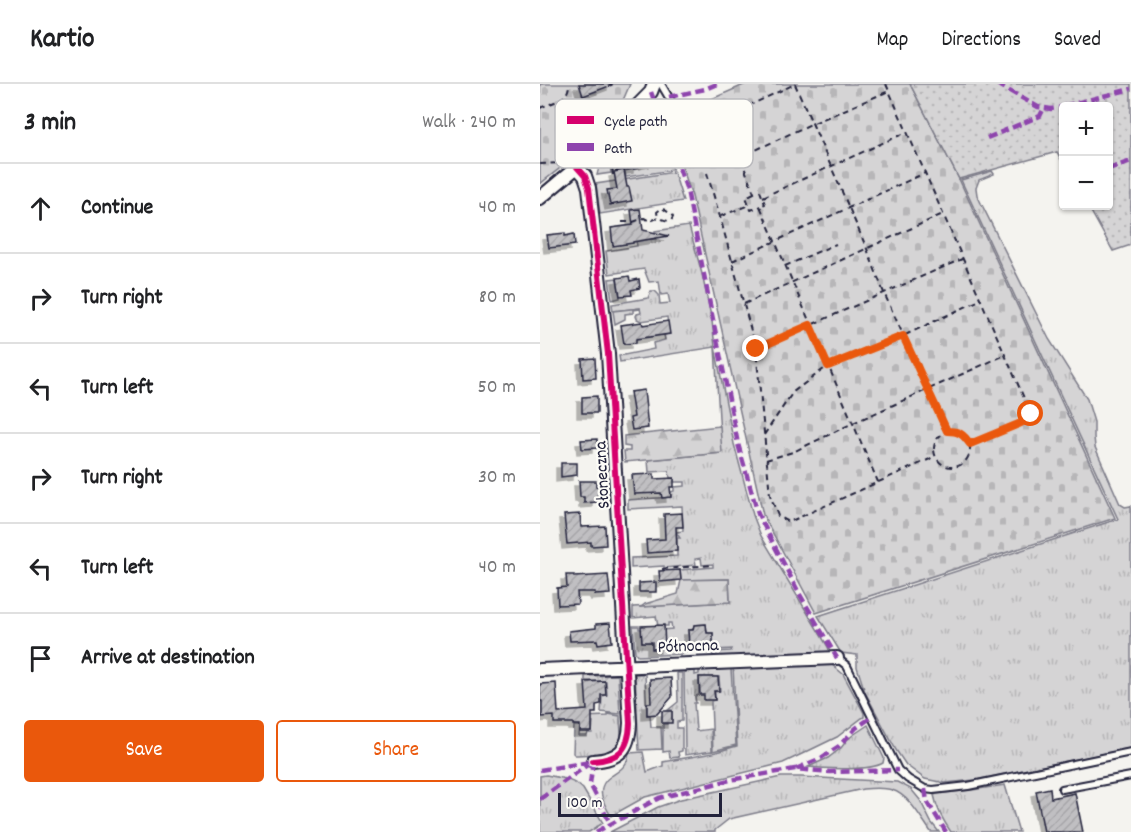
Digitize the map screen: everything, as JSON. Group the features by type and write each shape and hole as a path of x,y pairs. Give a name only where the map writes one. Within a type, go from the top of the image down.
{"street":[{"path":"540,198 578,168"},
{"name":"Słoneczna","path":"578,168 585,176 589,188 608,354 630,737 620,753 613,758 593,761"},
{"name":"Północna","path":"540,670 837,658"}],"lane":[{"path":"661,84 670,99"},
{"path":"837,658 847,666 898,770 925,789 968,786 1131,752"},
{"path":"1062,789 1131,776"}],"path":[{"path":"560,99 568,93 569,84"},
{"path":"753,104 795,84 884,293 947,431"},
{"path":"886,84 1031,414 1021,423 970,444"},
{"path":"753,151 889,91"},
{"path":"540,108 555,101"},
{"path":"763,197 907,132"},
{"path":"540,164 555,163"},
{"path":"612,168 613,175"},
{"path":"744,168 754,193"},
{"path":"707,173 756,349 770,495 778,516 789,522 934,456"},
{"path":"732,261 925,173"},
{"path":"760,191 765,204 751,210 746,197 754,193 760,191"},
{"path":"720,217 749,205"},
{"path":"760,206 878,482"},
{"path":"622,222 633,222 644,218 650,221 658,218 671,221 673,217 662,208 657,212 658,218"},
{"path":"744,304 943,214"},
{"path":"785,266 836,244"},
{"path":"756,349 963,259"},
{"path":"764,435 793,392 828,366 903,336 981,300"},
{"path":"766,460 794,452 1005,355"},
{"path":"947,431 964,434 970,444 971,451 968,460 960,466 951,468 942,465 934,456 935,441 947,431"},
{"path":"662,569 712,565"}],"green space":[{"path":"540,84 630,84 624,99 555,99 555,168 560,168 540,184"},
{"path":"746,84 910,84 959,179 1115,518 816,613 763,515 692,196 683,168 753,168 753,99 712,99"},
{"path":"910,84 1131,84 1131,245 1113,251 1090,210 1113,210 1113,102 1059,102 1059,156 1057,152 959,179"},
{"path":"599,168 610,168 611,173 597,175"},
{"path":"639,168 672,168 673,170 626,177 625,171"},
{"path":"992,171 994,174 979,180 976,188 977,195 1049,339 1087,399 1094,422 1095,447 1120,504 1125,507 1131,506 1131,748 975,780 945,783 925,779 906,765 865,692 857,667 857,655 841,653 818,616 1118,519 961,180"},
{"path":"674,172 683,201 600,214 596,184"},
{"path":"689,226 702,274 715,347 620,362 619,356 654,349 653,343 665,340 664,335 669,334 667,317 641,321 636,316 641,313 640,308 613,311 612,304 648,298 651,291 659,295 660,304 670,303 668,294 661,295 659,281 649,282 644,269 609,274 606,251 637,246 636,240 656,239 655,231"},
{"path":"617,278 620,298 612,300 609,279"},
{"path":"640,308 633,310 633,313 625,314 625,319 615,324 613,311"},
{"path":"715,347 734,444 753,515 761,536 828,647 828,653 713,657 713,652 731,651 732,649 713,650 713,633 707,633 706,624 694,625 693,630 689,630 703,645 704,650 683,652 683,654 638,656 635,652 633,626 639,626 639,629 642,629 642,642 652,642 653,649 665,648 661,630 672,629 671,623 668,623 668,626 658,626 656,616 633,618 633,607 730,602 729,579 681,580 680,570 713,567 713,564 702,565 701,558 695,559 696,565 631,568 631,558 677,556 677,538 680,538 676,532 683,531 682,506 628,509 628,500 671,497 674,487 685,486 685,482 674,482 674,478 670,478 669,471 649,472 648,460 721,453"},
{"path":"720,426 722,453 625,462 624,451 630,451 630,447 624,446 624,436"},
{"path":"729,579 730,602 641,607 678,594 681,580"},
{"path":"824,663 832,665 843,674 864,713 864,717 837,737 783,763 645,797 611,816 603,800 603,785 625,765 629,753 643,752 647,772 663,766 663,762 737,746 733,667"},
{"path":"731,669 736,745 713,751 711,701 715,700 715,692 720,691 719,677 699,677 699,695 695,696 696,703 694,703 696,731 711,729 712,751 685,755 684,672 695,671 695,675 699,674 699,671"},
{"path":"677,673 682,673 682,721 677,722 677,728 682,728 682,751 678,752 679,757 670,758 669,751 663,752 663,724 667,724 667,720 672,720 672,710 668,710 678,702"},
{"path":"635,674 645,674 647,715 650,715 651,727 661,727 662,749 639,750"},
{"path":"618,675 620,714 601,712 602,696 607,695 606,681 585,681 585,676"},
{"path":"608,714 620,716 621,738 617,746 607,752 575,755 573,753 574,726 580,726 579,736 592,733 593,723 582,722 581,717 608,716"},
{"path":"868,725 884,758 883,763 858,768 808,767 828,758 853,735"},
{"path":"540,776 566,779 583,789 603,823 589,832 540,832"},
{"path":"781,777 897,782 911,789 939,832 931,832 904,797 892,790 878,788 863,789 729,819 715,832 610,832 658,807 681,799"},
{"path":"1005,785 1019,832 951,832 941,815 934,795 937,794"}],"building":[{"path":"579,84 612,84 612,85 583,96"},
{"path":"617,168 638,168 617,171"},
{"path":"624,170 632,201 610,205 607,190 617,189 614,172"},
{"path":"640,209 643,230 669,236 613,246 611,228 633,225 631,210"},
{"path":"565,233 565,236 574,234 575,245 549,248 547,235"},
{"path":"629,276 630,281 639,279 640,288 631,290 632,295 620,296 617,278"},
{"path":"668,321 670,334 636,339 636,343 624,344 621,325 642,322 643,325"},
{"path":"595,358 596,378 583,379 582,359"},
{"path":"644,390 648,428 632,430 630,418 634,417 630,392"},
{"path":"597,396 597,413 582,413 582,397"},
{"path":"597,439 597,448 582,449 581,440"},
{"path":"561,463 577,463 577,475 561,477"},
{"path":"654,474 654,479 674,478 674,487 670,487 671,497 662,498 661,493 634,494 632,475"},
{"path":"579,481 596,481 596,486 602,486 603,496 597,496 597,502 584,503 584,497 580,497"},
{"path":"682,513 683,527 676,527 677,551 647,553 646,540 665,539 664,514"},
{"path":"580,514 581,527 605,526 606,545 591,546 591,542 567,544 564,515"},
{"path":"680,570 681,580 660,582 659,571"},
{"path":"566,575 574,575 574,577 608,575 610,594 595,595 595,592 577,592 578,604 558,605 557,588 567,587"},
{"path":"656,582 656,592 639,592 639,583"},
{"path":"610,623 612,642 598,644 597,640 570,641 569,631 596,628 596,624"},
{"path":"706,624 707,633 713,633 713,645 689,645 688,630 693,630 694,625"},
{"path":"664,625 665,648 652,649 652,642 642,642 641,626"},
{"path":"699,677 718,677 719,691 714,691 715,700 704,700 704,695 700,695"},
{"path":"671,678 672,697 657,714 647,715 647,703 651,703 650,679"},
{"path":"605,681 606,695 601,695 601,704 596,705 596,713 592,713 592,732 580,732 580,725 573,725 573,723 554,723 554,716 542,717 540,684 556,683 558,712 587,710 585,682"},
{"path":"662,711 672,711 672,723 662,723"},
{"path":"1050,788 1051,798 1075,793 1083,832 1044,832 1036,791"}],"marked path":[{"path":"669,97 717,84"},
{"path":"997,84 1038,107 1059,108"},
{"path":"1080,102 1131,89"},
{"path":"651,92 654,99"},
{"path":"987,138 1040,116 1044,108"},
{"path":"1113,167 1131,161"},
{"path":"679,168 687,190 738,444 758,514 799,593 837,658"},
{"path":"796,769 821,758 839,746 856,728 872,717"},
{"path":"593,761 590,784 610,823"},
{"path":"540,799 593,761"},
{"path":"540,770 590,762"},
{"path":"596,832 659,798 730,780 795,769 830,772 898,770"},
{"path":"925,789 927,801 946,832"}],"cycle path":[{"path":"578,168 585,176 589,188 608,354 630,723 627,740 621,751 610,758 593,761"}],"route":[{"path":"756,349 810,325 828,366 903,336 947,431 964,434 970,444 1021,423 1031,414"}]}
